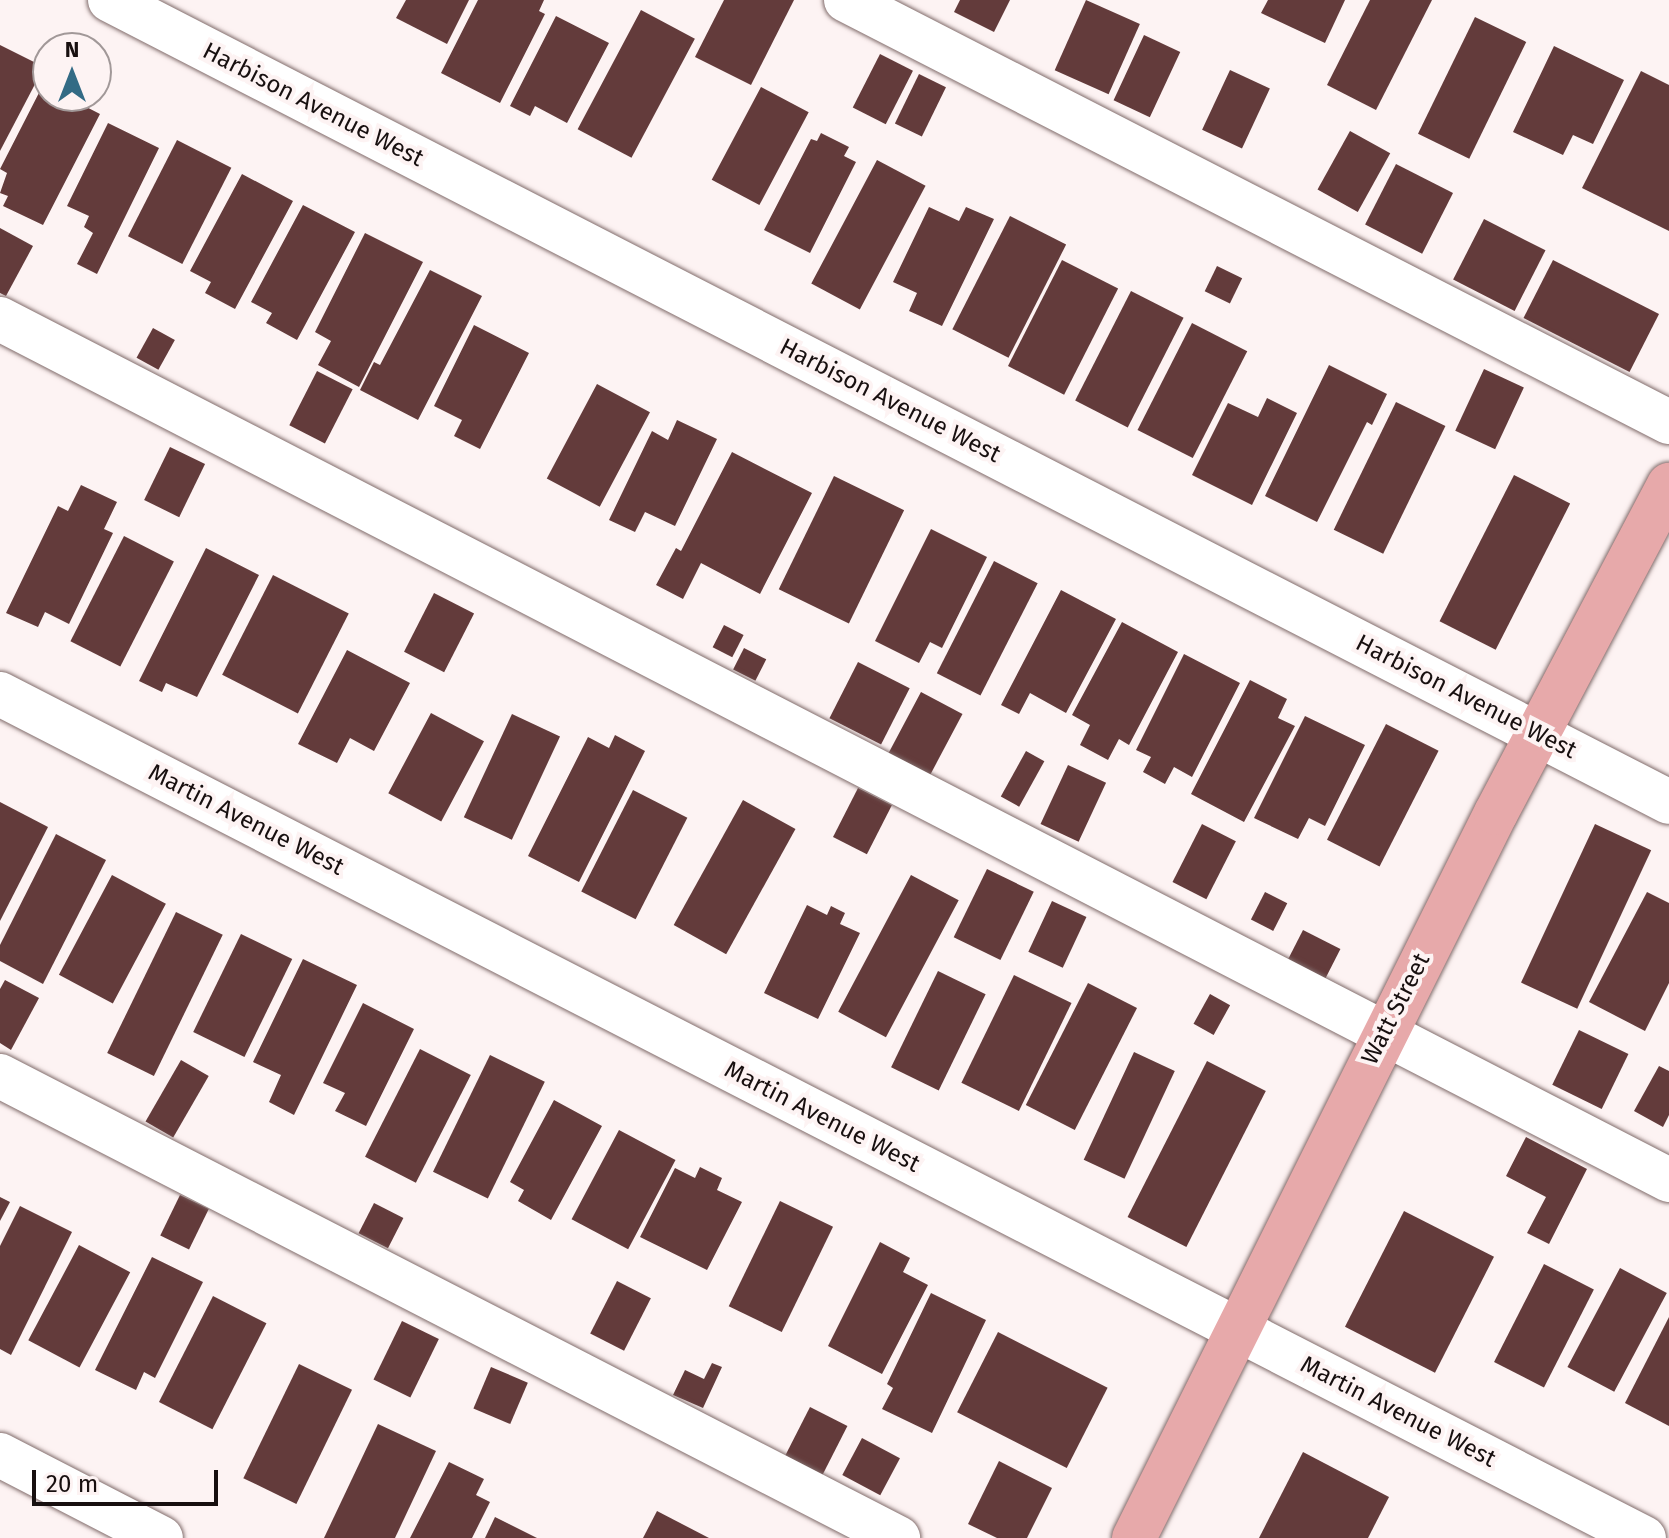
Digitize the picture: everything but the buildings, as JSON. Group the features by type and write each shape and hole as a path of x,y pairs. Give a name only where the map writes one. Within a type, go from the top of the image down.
{"main road":[{"name":"Watt Street","path":"1134,1538 1235,1329 1536,733 1669,485"}],"street":[{"name":"Harbison Avenue West","path":"110,0 1669,802"},
{"path":"846,0 1669,422"},
{"path":"0,319 1669,1180"},
{"name":"Martin Avenue West","path":"0,694 1644,1538"},
{"path":"0,1076 898,1538"},
{"path":"0,1455 161,1538"}]}
